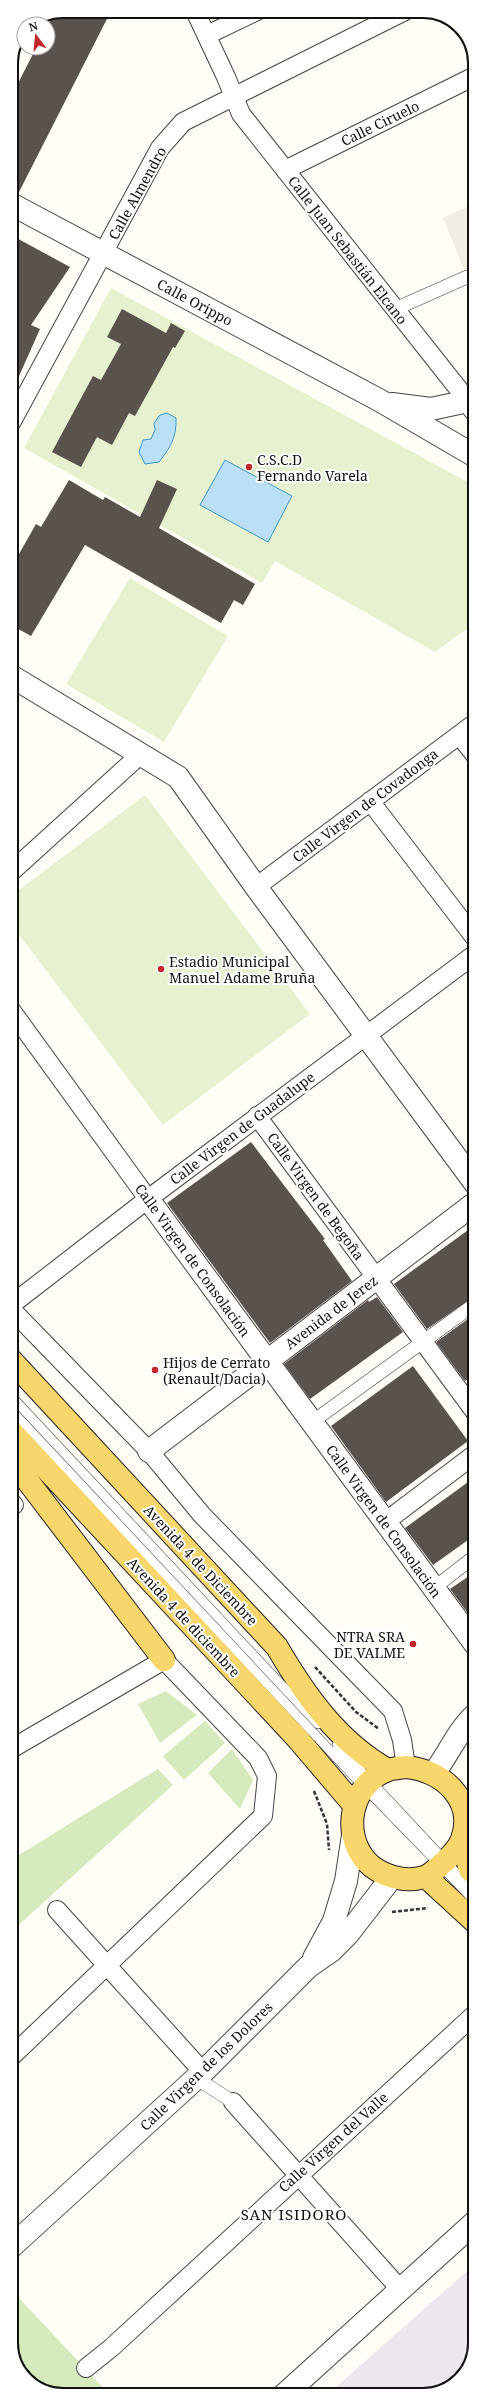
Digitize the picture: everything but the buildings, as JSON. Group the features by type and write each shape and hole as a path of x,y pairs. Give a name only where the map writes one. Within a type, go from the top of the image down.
{"main road":[{"name":"Avenida 4 de Diciembre","path":"18,1368 277,1647 300,1686 321,1712 362,1754 377,1782"},
{"name":"Avenida 4 de diciembre","path":"18,1439 297,1738 377,1782"},
{"path":"18,1468 164,1660"},
{"path":"462,1839 437,1867 409,1880 392,1877 378,1871 367,1862 358,1849 353,1835 352,1820 377,1782 421,1768 434,1773 448,1783 468,1809"},
{"path":"468,1814 462,1839 468,1862"},
{"path":"437,1867 468,1912"}],"street":[{"name":"Calle Juan Sebastián Elcano","path":"198,18 241,114 468,398"},
{"path":"207,35 242,18"},
{"name":"Calle Almendro","path":"18,410 160,148 182,122 391,18"},
{"name":"Calle Ciruelo","path":"285,170 468,79"},
{"name":"Calle Orippo","path":"18,208 379,400"},
{"path":"396,309 467,277"},
{"path":"379,400 416,408 443,407 468,404"},
{"path":"379,400 468,452"},
{"path":"438,436 434,429 433,423 438,411 443,407"},
{"path":"18,680 178,777 256,887 468,1174"},
{"name":"Calle Virgen de Covadonga","path":"256,887 468,728"},
{"path":"459,735 468,747"},
{"path":"18,866 141,754"},
{"path":"370,801 468,929"},
{"name":"Calle Virgen de Guadalupe","path":"18,1300 148,1198 468,959"},
{"name":"Calle Virgen de Consolación","path":"18,1020 468,1634"},
{"name":"Calle Virgen de Begoña","path":"257,1116 468,1402"},
{"name":"Avenida de Jerez","path":"149,1451 468,1208"},
{"path":"312,1422 468,1309"},
{"path":"18,1316 149,1451 202,1515 393,1711 402,1740 377,1782"},
{"path":"385,1522 468,1459"},
{"path":"434,1588 468,1561"},
{"path":"18,1745 164,1660 258,1758 266,1776 263,1816 108,1967 18,2051"},
{"path":"434,1773 449,1754 468,1721"},
{"path":"308,1967 334,1921 346,1881 353,1835"},
{"name":"Calle Virgen de los Dolores","path":"18,2241 199,2075 308,1967 331,1951 348,1934 392,1877"},
{"path":"57,1910 108,1967 199,2075 233,2102 400,2289"},
{"name":"Calle Virgen del Valle","path":"86,2368 111,2348 298,2174 468,2020"},
{"path":"291,2388 468,2228"}],"lane":[{"path":"18,1403 377,1782 437,1867 468,1895"},
{"path":"18,1417 377,1782"},
{"path":"437,1867 468,1888"}],"path":[{"path":"312,1787 327,1824 329,1852"},
{"path":"388,1912 428,1908 434,1911"}],"shaded area":[{"path":"468,206 468,279 443,218"},
{"path":"468,2270 468,2343 465,2360 457,2373 446,2382 429,2388 335,2388"}],"green space":[{"name":"C.S.C.D Fernando Varela","path":"111,288 468,482 468,628 435,652 275,561 262,583 24,448"},
{"path":"130,578 228,636 164,742 66,684"},
{"name":"Estadio Municipal Manuel Adame Bruña","path":"145,795 310,1014 163,1125 18,933 18,891"},
{"path":"166,1691 197,1715 160,1743 138,1704"},
{"path":"205,1721 225,1743 184,1780 163,1756"},
{"path":"232,1749 253,1780 240,1809 208,1773"},
{"path":"158,1769 173,1785 18,1926 18,1856"},
{"path":"18,2297 103,2388 60,2388 43,2383 31,2375 23,2363 18,2349"}],"water":[{"path":"167,413 176,418 172,442 159,462 145,464 139,452 143,440 151,439 155,430 154,423 160,415"},
{"path":"225,460 292,496 268,542 200,505"}],"place":[{"name":"C.S.C.D Fernando Varela","path":"249,467"},
{"name":"Estadio Municipal Manuel Adame Bruña","path":"161,969"},
{"name":"Hijos de Cerrato (Renault/Dacia)","path":"155,1370"},
{"name":"NTRA SRA DE VALME","path":"413,1644"}],"district":[{"name":"SAN ISIDORO","path":"294,2214"}]}
